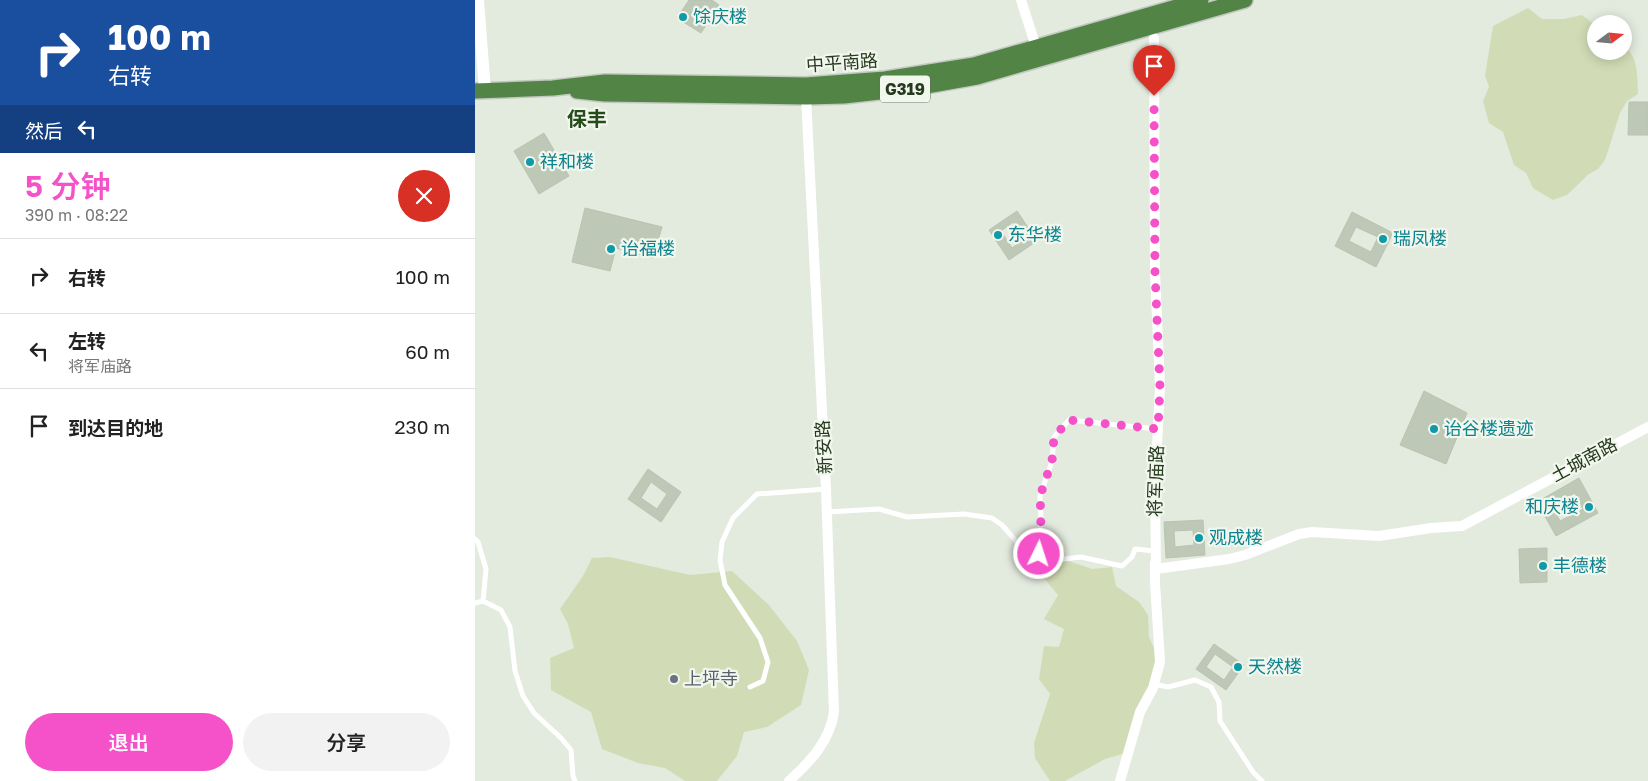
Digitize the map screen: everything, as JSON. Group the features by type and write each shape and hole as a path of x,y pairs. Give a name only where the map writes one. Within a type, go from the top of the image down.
{"highway":[{"name":"中平南路","path":"480,91 553,88 605,82 843,84 944,71 974,65 1201,0"},
{"name":"G319","path":"553,88 605,94 806,97 886,92 977,77 1245,0"}],"street":[{"path":"478,0 480,91"},
{"path":"1021,0 1036,48"},
{"name":"将军庙路","path":"1120,781 1140,712 1154,684 1160,662 1155,583 1160,387 1155,272 1154,38"},
{"name":"新安路","path":"789,781 803,768 823,744 828,736 833,720 827,512 806,97"},
{"name":"土城南路","path":"1155,566 1229,559 1308,532 1379,536 1466,525 1520,494 1648,427"}],"lane":[{"path":"1039,554 1040,496 1052,461 1054,437 1069,420 1158,429"},
{"path":"750,687 763,681 768,662 759,638 725,585 720,560 722,542 733,518 757,494 826,489"},
{"path":"827,512 879,509 907,517 964,514 992,518 1002,525 1024,550 1055,560 1081,557 1122,566 1132,557 1135,548 1155,551"},
{"path":"475,539 478,542 486,569 483,601"},
{"path":"475,603 483,601 501,610 510,628 515,672 523,696 534,713 571,750 575,781"},
{"path":"1154,684 1169,687 1195,680 1211,687 1219,702 1220,720 1253,772 1262,781"}],"green space":[{"path":"1528,8 1542,19 1564,19 1582,15 1587,19 1587,60 1633,60 1633,58 1635,62 1638,94 1627,101 1620,113 1605,160 1598,169 1589,174 1567,195 1553,200 1533,188 1526,173 1514,165 1503,132 1489,123 1483,101 1489,87 1485,76 1493,26"},
{"path":"610,557 690,575 732,571 769,605 797,641 809,670 801,705 767,727 744,732 737,756 717,781 685,781 665,768 638,763 602,749 591,712 551,690 550,658 574,648 568,624 560,609 583,576 592,558"},
{"path":"1057,557 1092,569 1112,567 1116,586 1139,602 1148,615 1149,637 1160,662 1129,752 1105,759 1065,781 1050,781 1035,758 1034,743 1050,694 1039,679 1044,646 1059,647 1064,629 1044,619 1058,595 1044,578"}],"building":[{"name":"馀庆楼","path":"689,0 712,0 719,5 701,33 677,18"},
{"path":"1629,102 1648,102 1648,135 1628,135"},
{"name":"祥和楼","path":"544,133 569,176 539,194 514,151"},
{"path":"585,208 662,227 653,258 616,248 610,271 572,262"},
{"name":"东华楼","path":"1017,211 1037,241 1009,260 989,230","holes":["1013,222 1025,239 1012,248 1001,231"]},
{"name":"瑞凤楼","path":"1352,212 1393,233 1376,267 1335,246","holes":["1356,227 1378,237 1371,252 1349,241"]},
{"name":"诒谷楼遗迹","path":"1424,391 1467,413 1446,464 1400,445"},
{"path":"648,469 681,492 661,522 628,499","holes":["651,482 667,494 657,509 641,498"]},
{"name":"和庆楼","path":"1579,478 1598,513 1556,536 1537,502","holes":["1575,493 1583,509 1560,521 1552,505"]},
{"name":"观成楼","path":"1203,520 1205,555 1166,558 1164,522","holes":["1193,530 1194,545 1175,547 1174,531"]},
{"name":"丰德楼","path":"1547,548 1547,582 1520,583 1519,549"},
{"name":"天然楼","path":"1214,644 1244,665 1226,690 1196,669","holes":["1215,654 1233,667 1224,680 1206,667"]}],"place":[{"name":"馀庆楼","path":"683,17"},
{"name":"祥和楼","path":"530,162"},
{"name":"东华楼","path":"998,235"},
{"name":"瑞凤楼","path":"1383,239"},
{"name":"诒福楼","path":"611,249"},
{"name":"诒谷楼遗迹","path":"1434,429"},
{"name":"和庆楼","path":"1589,507"},
{"name":"观成楼","path":"1199,538"},
{"name":"丰德楼","path":"1543,566"},
{"name":"天然楼","path":"1238,667"},
{"name":"上坪寺","path":"674,679"}],"district":[{"name":"保丰","path":"587,119"}],"route":[{"path":"1039,554 1040,496 1052,461 1054,437 1069,420 1158,429 1160,387 1155,272 1154,96"}]}
